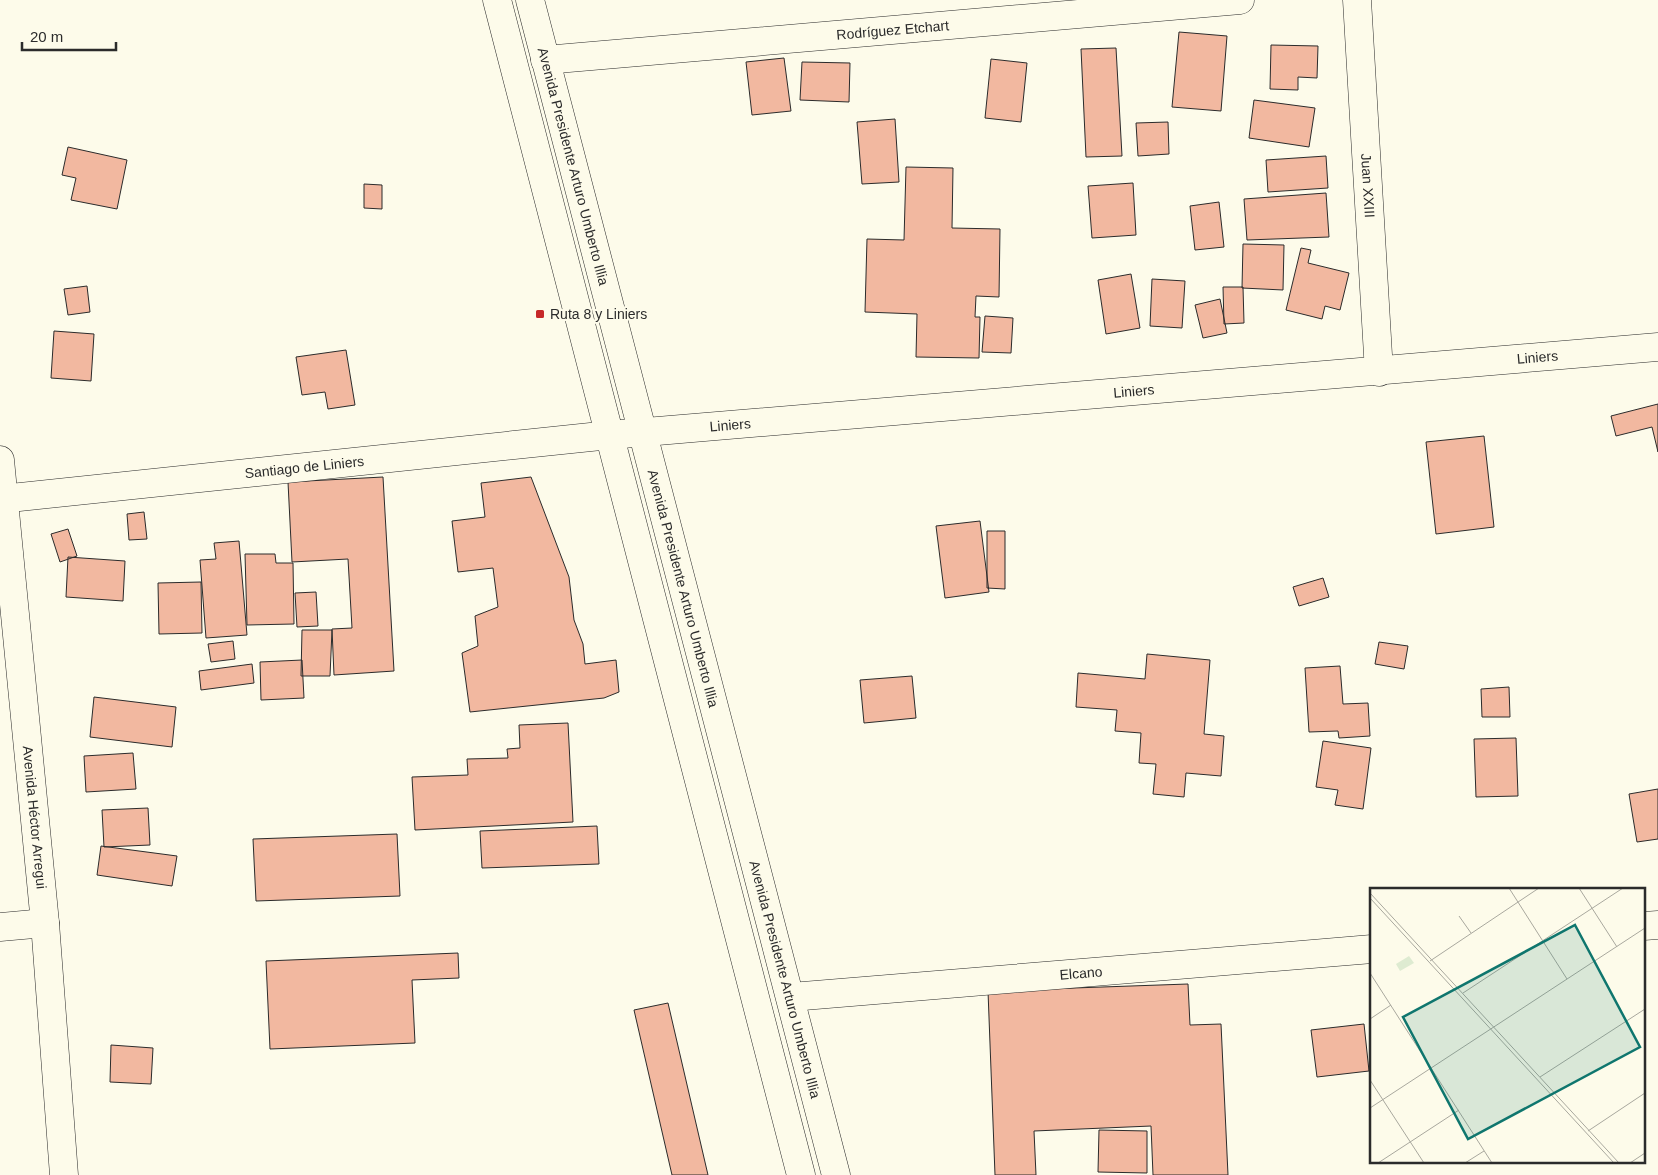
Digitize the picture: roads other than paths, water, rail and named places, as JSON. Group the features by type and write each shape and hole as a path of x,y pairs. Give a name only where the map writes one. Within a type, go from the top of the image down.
{"street":[{"path":"497,0 800,1175"},
{"name":"Avenida Presidente Arturo Umberto Illia","path":"530,0 836,1175"},
{"name":"Rodríguez Etchart","path":"545,60 1240,0"},
{"name":"Juan XXIII","path":"1358,0 1379,372"},
{"name":"Liniers","path":"610,435 1658,348"},
{"name":"Santiago de Liniers","path":"2,499 610,435"},
{"name":"Avenida Héctor Arregui","path":"0,460 2,499 45,923 64,1175"},
{"path":"0,927 45,923"},
{"name":"Elcano","path":"790,997 1370,949"}],"place":[{"name":"Ruta 8 y Liniers","path":"540,314"}]}
